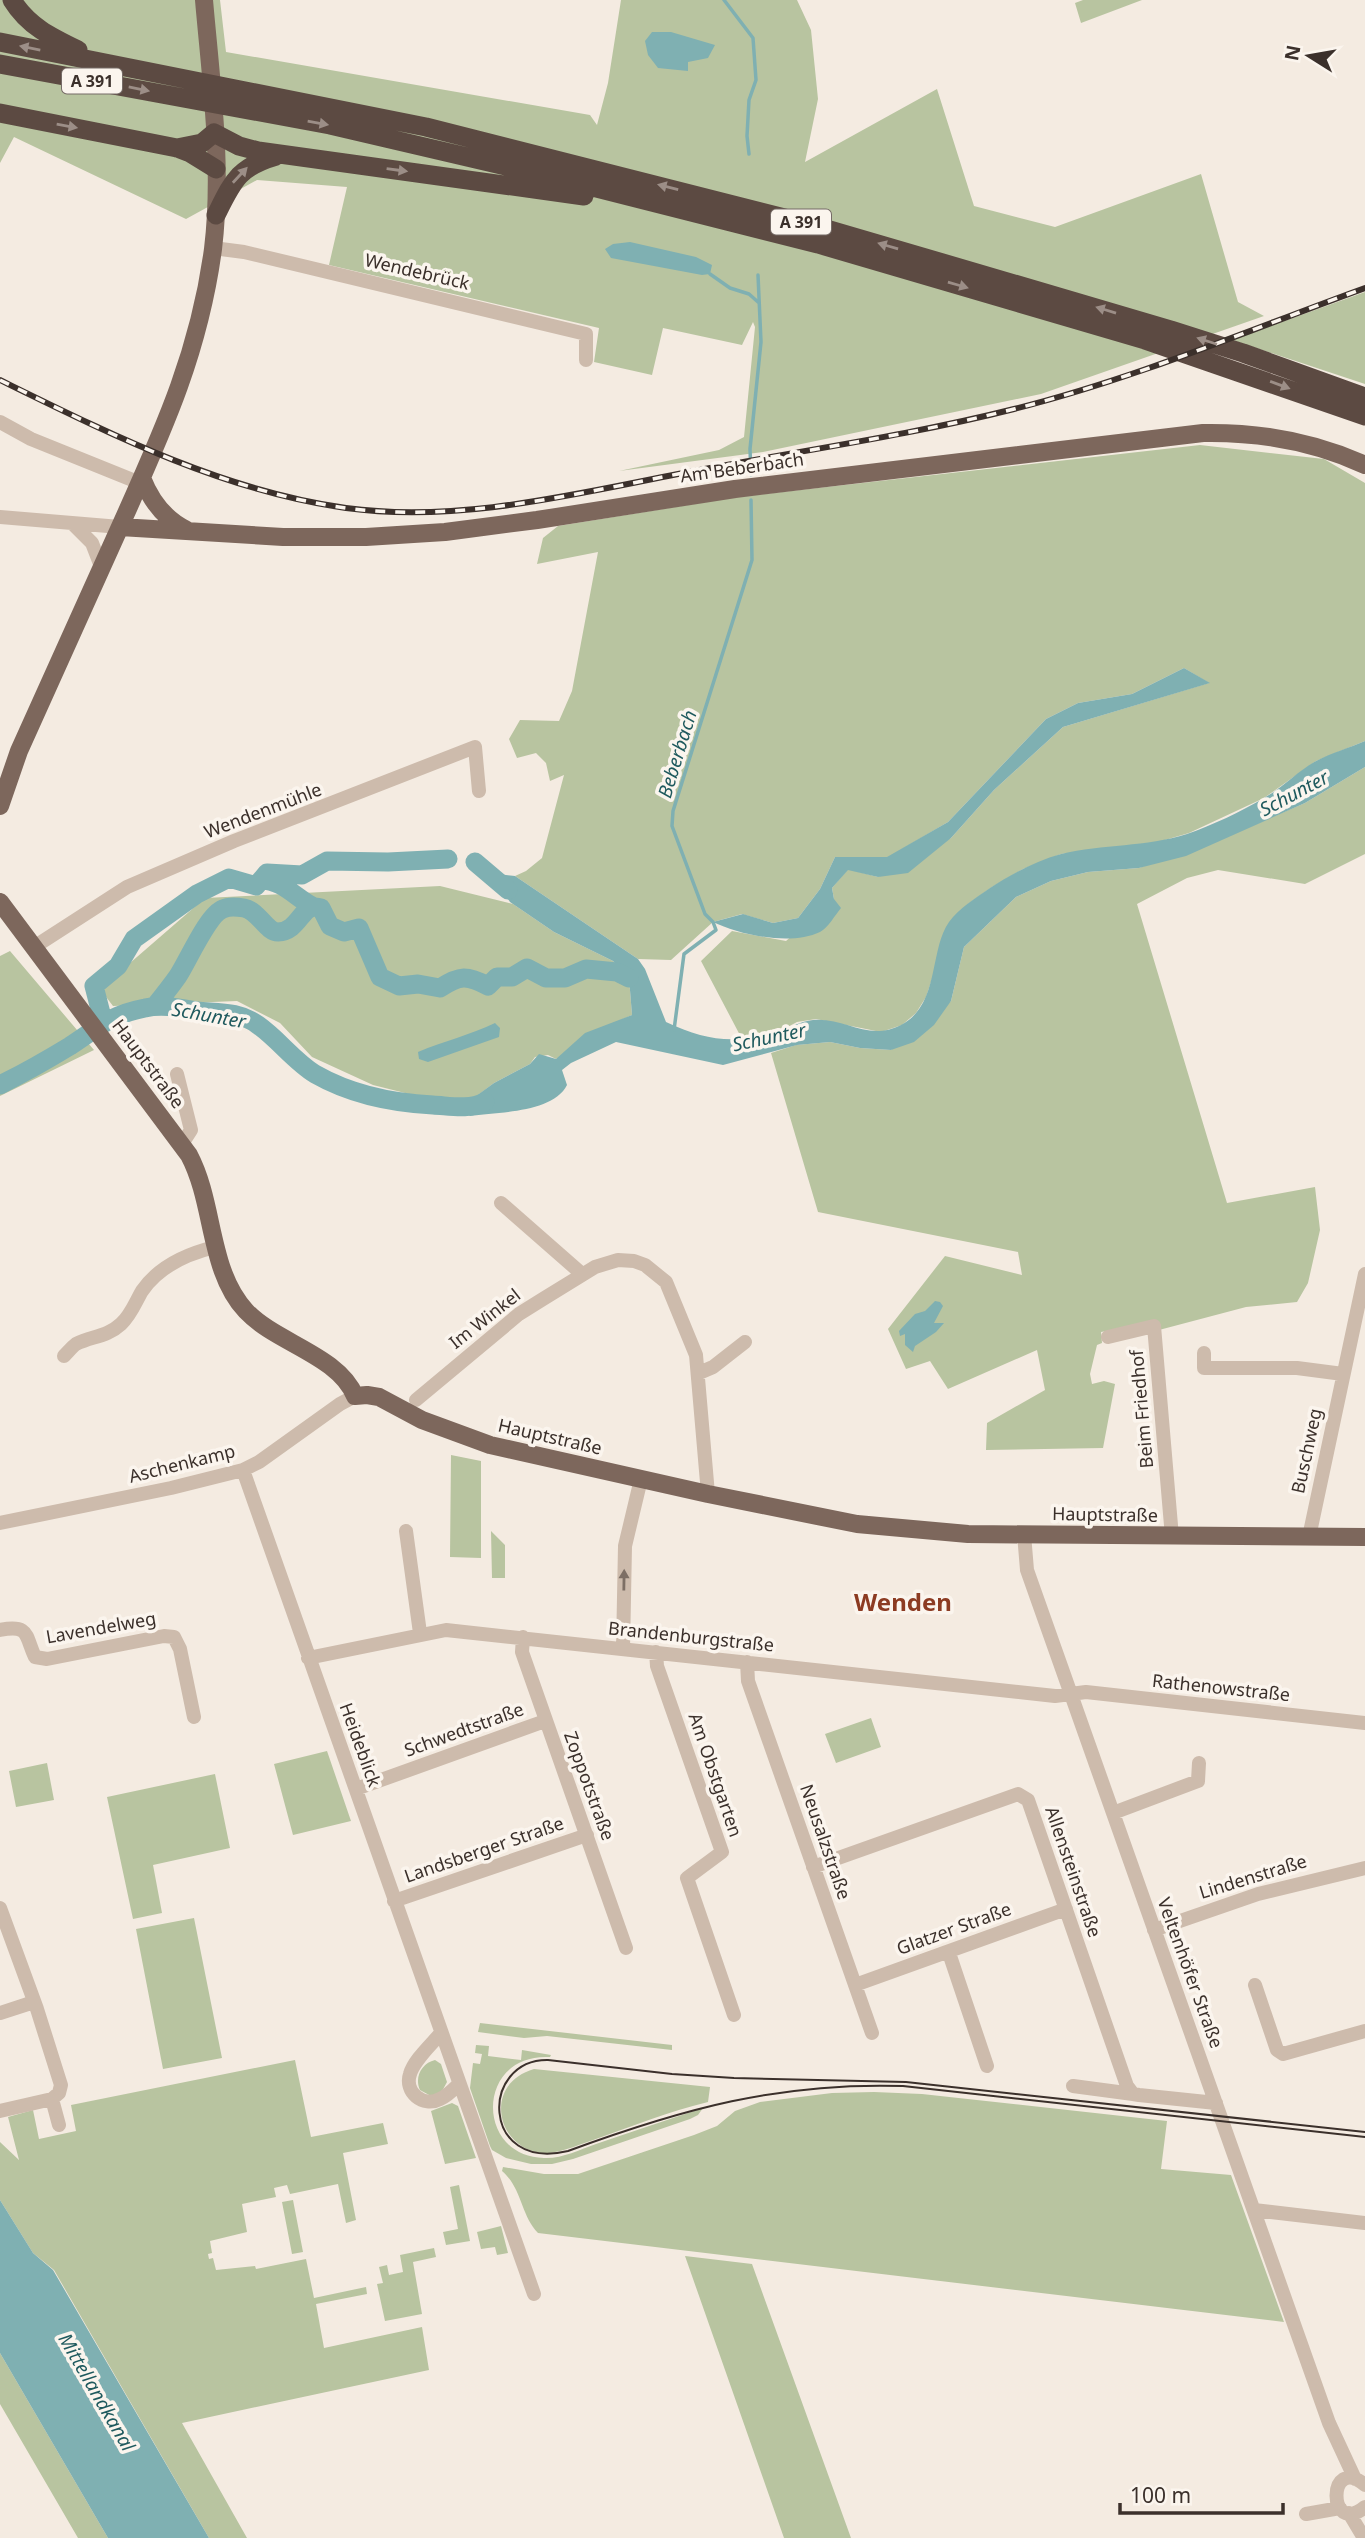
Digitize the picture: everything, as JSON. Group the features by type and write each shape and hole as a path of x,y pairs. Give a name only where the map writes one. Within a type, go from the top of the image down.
{"highway":[{"path":"12,0 20,13 38,30 108,63"},
{"name":"A 391","path":"0,42 182,78 331,125 818,244 1145,340 1365,416"},
{"name":"A 391","path":"0,64 184,98 251,101 439,130 808,223 1171,330 1365,397"},
{"path":"0,113 177,148 216,169"},
{"path":"177,148 202,143 215,133 239,146 280,154 703,215"},
{"path":"216,215 238,175 253,163 280,154"}],"main road":[{"path":"0,806 19,751 166,425 188,364 213,248 216,215 215,133 204,0"},
{"name":"Am Beberbach","path":"120,527 326,538 403,536 469,530 735,489 1203,433 1243,433 1284,438 1365,464"},
{"path":"141,481 158,509 173,522 194,533"},
{"name":"Hauptstraße","path":"0,902 182,1144 202,1185 215,1247 226,1281 245,1310 267,1328 334,1369 347,1381 355,1396 379,1397 443,1430 490,1445 857,1524 939,1533 1365,1537"}],"street":[{"name":"Wendebrück","path":"213,248 244,252 586,334 586,360"},
{"path":"0,422 31,439 141,481"},
{"path":"0,517 120,527"},
{"path":"72,523 92,543 102,569"},
{"name":"Wendenmühle","path":"34,947 127,887 234,841 475,747 480,791"},
{"path":"177,1074 191,1130 182,1144"},
{"path":"501,1203 582,1275"},
{"path":"64,1356 76,1345 108,1333 120,1325 129,1316 147,1284 160,1270 187,1256 215,1247"},
{"name":"Im Winkel","path":"416,1400 519,1314 595,1267 618,1260 634,1261 666,1282 696,1354 709,1494"},
{"name":"Buschweg","path":"1309,1537 1365,1274"},
{"name":"Beim Friedhof","path":"1108,1337 1154,1326 1172,1537"},
{"path":"699,1373 713,1367 746,1342"},
{"path":"1204,1353 1204,1368 1297,1368 1343,1374"},
{"name":"Aschenkamp","path":"0,1523 148,1493 243,1470 259,1462 355,1396"},
{"name":"Heideblick","path":"243,1470 534,2294"},
{"path":"623,1649 625,1546 641,1479"},
{"path":"406,1531 420,1633"},
{"name":"Veltenhöfer Straße","path":"1024,1534 1027,1570 1154,1930 1329,2423 1360,2482"},
{"name":"Lavendelweg","path":"6,1628 26,1633 35,1657 47,1659 164,1636 174,1637 180,1649 194,1717"},
{"name":"Brandenburgstraße","path":"308,1658 420,1633 446,1630 1055,1696 1072,1695"},
{"name":"Zoppotstraße","path":"523,1637 522,1652 626,1948"},
{"name":"Am Obstgarten","path":"656,1652 657,1666 722,1852 687,1878 734,2015"},
{"name":"Neusalzstraße","path":"747,1662 748,1681 872,2033"},
{"name":"Rathenowstraße","path":"1072,1695 1086,1692 1365,1723"},
{"name":"Schwedtstraße","path":"356,1789 545,1721"},
{"path":"1113,1813 1198,1782 1199,1763"},
{"name":"Allensteinstraße","path":"813,1867 1018,1794 1028,1800 1127,2086 1133,2094"},
{"name":"Landsberger Straße","path":"394,1901 587,1835"},
{"name":"Lindenstraße","path":"1154,1930 1258,1894 1365,1868"},
{"name":"Glatzer Straße","path":"855,1985 1066,1909"},
{"path":"0,2111 52,2099 59,2093 61,2085 2,1917"},
{"path":"949,1953 987,2066"},
{"path":"1255,1985 1280,2053 1365,2031"},
{"path":"0,2012 34,2002"},
{"path":"440,2034 413,2066 410,2086 415,2096 428,2102 441,2099 458,2085"},
{"path":"1073,2086 1216,2103"},
{"path":"52,2099 59,2125"},
{"path":"1254,2210 1365,2222"},
{"name":"Veltenhöfer Straße","path":"1329,2423 1341,2500 1364,2538"},
{"name":"Veltenhöfer Straße","path":"1341,2500 1343,2481 1360,2482"},
{"path":"1341,2500 1355,2513 1365,2507"}],"green space":[{"path":"0,0 220,0 226,52 590,115 597,125 608,83 621,0 797,0 811,30 818,99 805,162 937,89 974,206 1055,227 1201,174 1238,302 1264,316 1041,394 763,452 619,471 719,450 744,437 755,327 753,322 742,345 663,328 652,375 594,362 599,328 329,265 347,187 257,180 186,219 14,137 0,163"},
{"path":"1083,0 1142,0 1081,23 1075,3"},
{"path":"1365,292 1365,384 1232,340"},
{"path":"1200,445 1324,459 1365,483 1365,741 1316,761 1264,798 1189,833 1158,842 1061,854 1023,869 992,887 968,904 941,945 926,997 916,1013 902,1025 881,1032 816,1019 797,1022 780,1031 742,1039 701,961 732,931 786,941 834,899 832,888 848,869 878,877 951,838 994,790 1063,727 1209,683 1184,668 1132,694 1078,703 1046,719 948,822 887,858 835,857 820,889 798,918 773,923 742,914 713,922 671,960 638,959 515,876 542,858 564,775 550,781 546,763 536,753 517,758 509,739 520,720 559,721 572,691 598,552 537,564 543,538 558,526 737,497"},
{"path":"1365,767 1365,854 1305,884 1218,870 1187,878 1137,904 1227,1203 1315,1187 1320,1230 1308,1283 1297,1302 1246,1307 1159,1330 1157,1322 1101,1332 1102,1343 1097,1345 1090,1374 1092,1384 1104,1381 1115,1384 1103,1448 986,1450 987,1423 1045,1390 1037,1350 948,1389 930,1361 906,1369 888,1329 945,1256 1022,1275 1018,1252 818,1212 771,1053 796,1045 830,1042 891,1050 951,1001 964,947 1016,897 1051,881 1088,872 1139,868 1247,828 1305,803"},
{"path":"440,886 513,904 554,932 613,961 629,978 632,1015 612,1024 556,1059 548,1055 535,1057 530,1064 494,1083 462,1107 470,1116 413,1095 373,1085 312,1057 280,1023 237,1001 113,1006 100,989 205,898"},
{"path":"10,951 94,1050 0,1096 0,956"},
{"path":"451,1455 481,1461 481,1558 450,1557"},
{"path":"491,1531 505,1545 505,1578 492,1578"},
{"path":"871,1718 881,1747 836,1763 825,1734"},
{"path":"327,1751 351,1821 293,1835 274,1764"},
{"path":"47,1763 54,1800 16,1807 9,1771"},
{"path":"215,1774 230,1848 153,1865 162,1913 133,1919 107,1797"},
{"path":"194,1918 222,2058 163,2069 136,1929"},
{"path":"480,2023 672,2045 672,2050 547,2036 524,2038 478,2032"},
{"path":"476,2045 489,2046 488,2056 521,2060 522,2050 551,2055 525,2060 508,2071 497,2087 493,2106 496,2125 505,2141 521,2153 544,2158 563,2156 703,2108 698,2115 690,2119 573,2159 552,2164 531,2164 506,2158 492,2150 470,2088 473,2063 480,2064 482,2054 475,2053"},
{"path":"295,2060 311,2137 383,2123 388,2144 343,2153 356,2220 346,2223 338,2184 290,2194 287,2185 274,2188 276,2197 242,2204 247,2232 210,2241 212,2253 208,2254 209,2259 213,2258 216,2270 255,2266 256,2269 306,2259 314,2298 366,2287 367,2294 316,2304 324,2348 422,2327 429,2370 182,2423 247,2538 209,2538 54,2270 33,2253 0,2200 0,2142 19,2160 8,2117 33,2110 39,2139 76,2131 71,2105"},
{"path":"435,2060 441,2064 447,2082 441,2093 431,2096 420,2090 418,2080 423,2067"},
{"path":"534,2069 710,2087 708,2102 561,2151 532,2151 518,2143 508,2132 502,2118 501,2103 506,2089 517,2077"},
{"path":"832,2093 922,2094 1167,2121 1161,2169 1231,2175 1284,2322 538,2233 528,2219 514,2185 502,2171 503,2167 544,2174 578,2174 717,2126 735,2111 760,2102"},
{"path":"452,2103 458,2106 476,2158 445,2164 431,2111"},
{"path":"459,2185 470,2241 446,2245 443,2232 458,2229 450,2187"},
{"path":"293,2200 303,2252 292,2254 282,2202"},
{"path":"501,2226 508,2253 497,2255 495,2247 481,2249 477,2232"},
{"path":"434,2248 436,2257 413,2262 422,2314 385,2321 377,2284 383,2283 379,2267 387,2265 389,2275 403,2272 400,2255"},
{"path":"685,2256 752,2264 851,2538 784,2538"},
{"path":"0,2353 108,2538 78,2538 0,2404"}],"water":[{"path":"652,32 671,32 715,45 708,58 688,62 688,71 658,68 648,55 645,41"},
{"path":"630,242 696,257 712,265 710,274 702,275 611,258 605,249 613,244"},
{"path":"1184,668 1210,683 1063,727 994,790 951,838 908,873 878,877 848,870 832,888 834,899 841,908 820,932 795,938 766,937 751,935 713,922 743,914 773,923 798,918 820,889 835,857 887,857 948,822 1046,719 1078,703 1132,694"},
{"path":"1365,741 1365,767 1305,803 1186,856 1139,868 1088,872 1051,881 1016,897 964,947 951,1001 934,1025 914,1042 891,1050 830,1042 797,1045 723,1065 616,1042 562,1070 567,1085 550,1101 509,1112 470,1116 461,1107 494,1083 530,1064 539,1054 556,1059 585,1033 632,1015 629,978 613,961 554,932 510,902 490,873 515,876 638,959 645,969 666,1022 681,1028 721,1039 749,1038 813,1020 836,1022 867,1030 889,1030 913,1016 922,1004 949,922 963,908 998,883 1033,864 1061,854 1187,834 1264,798 1316,761"},
{"path":"495,1023 500,1028 499,1037 428,1062 419,1059 418,1052"},
{"path":"935,1301 943,1306 934,1323 944,1323 915,1346 913,1352 905,1345 905,1334 900,1336 899,1331 915,1314 925,1311"},
{"name":"Mittellandkanal","path":"0,2200 33,2253 53,2270 209,2538 108,2538 0,2353"}],"waterway":[{"name":"Beberbach","path":"724,0 753,38 756,80 749,100 749,154"},
{"path":"710,274 730,288 749,294 758,302"},
{"name":"Beberbach","path":"751,475 750,449 761,342 758,275"},
{"name":"Beberbach","path":"674,1030 684,954 716,930 705,914 672,826 673,811 752,560 751,500"},
{"path":"103,1021 94,986 118,966 134,939 197,894 229,878 256,886 267,873 302,875 327,861 448,859"},
{"path":"475,862 508,890"},
{"path":"261,880 282,886 312,906"},
{"path":"155,1006 178,976 211,919 223,909 231,907 249,910 270,929 278,932 292,927 309,909 321,908 330,926 344,932 359,928 380,977 399,986 418,984 440,988 464,978 488,986 497,977 512,977 527,968 546,978 565,978 586,969 617,972 629,978"},
{"name":"Schunter","path":"0,1085 70,1046 113,1018 145,1008 165,1006 229,1014 251,1020 315,1074 357,1092 387,1100 453,1107 485,1102"}],"tram line":[{"path":"1365,2132 906,2082 734,2078 548,2060 526,2064 510,2077 501,2094 500,2113 505,2131 518,2146 539,2153 568,2151 651,2123 732,2101 814,2089 858,2086 903,2086 1365,2137"}],"railway":[{"path":"0,380 125,440 211,474 256,488 300,500 346,508 430,512 555,498 888,436 1014,409 1147,369 1365,288"}],"district":[{"name":"Wenden","path":"903,1603"}]}
